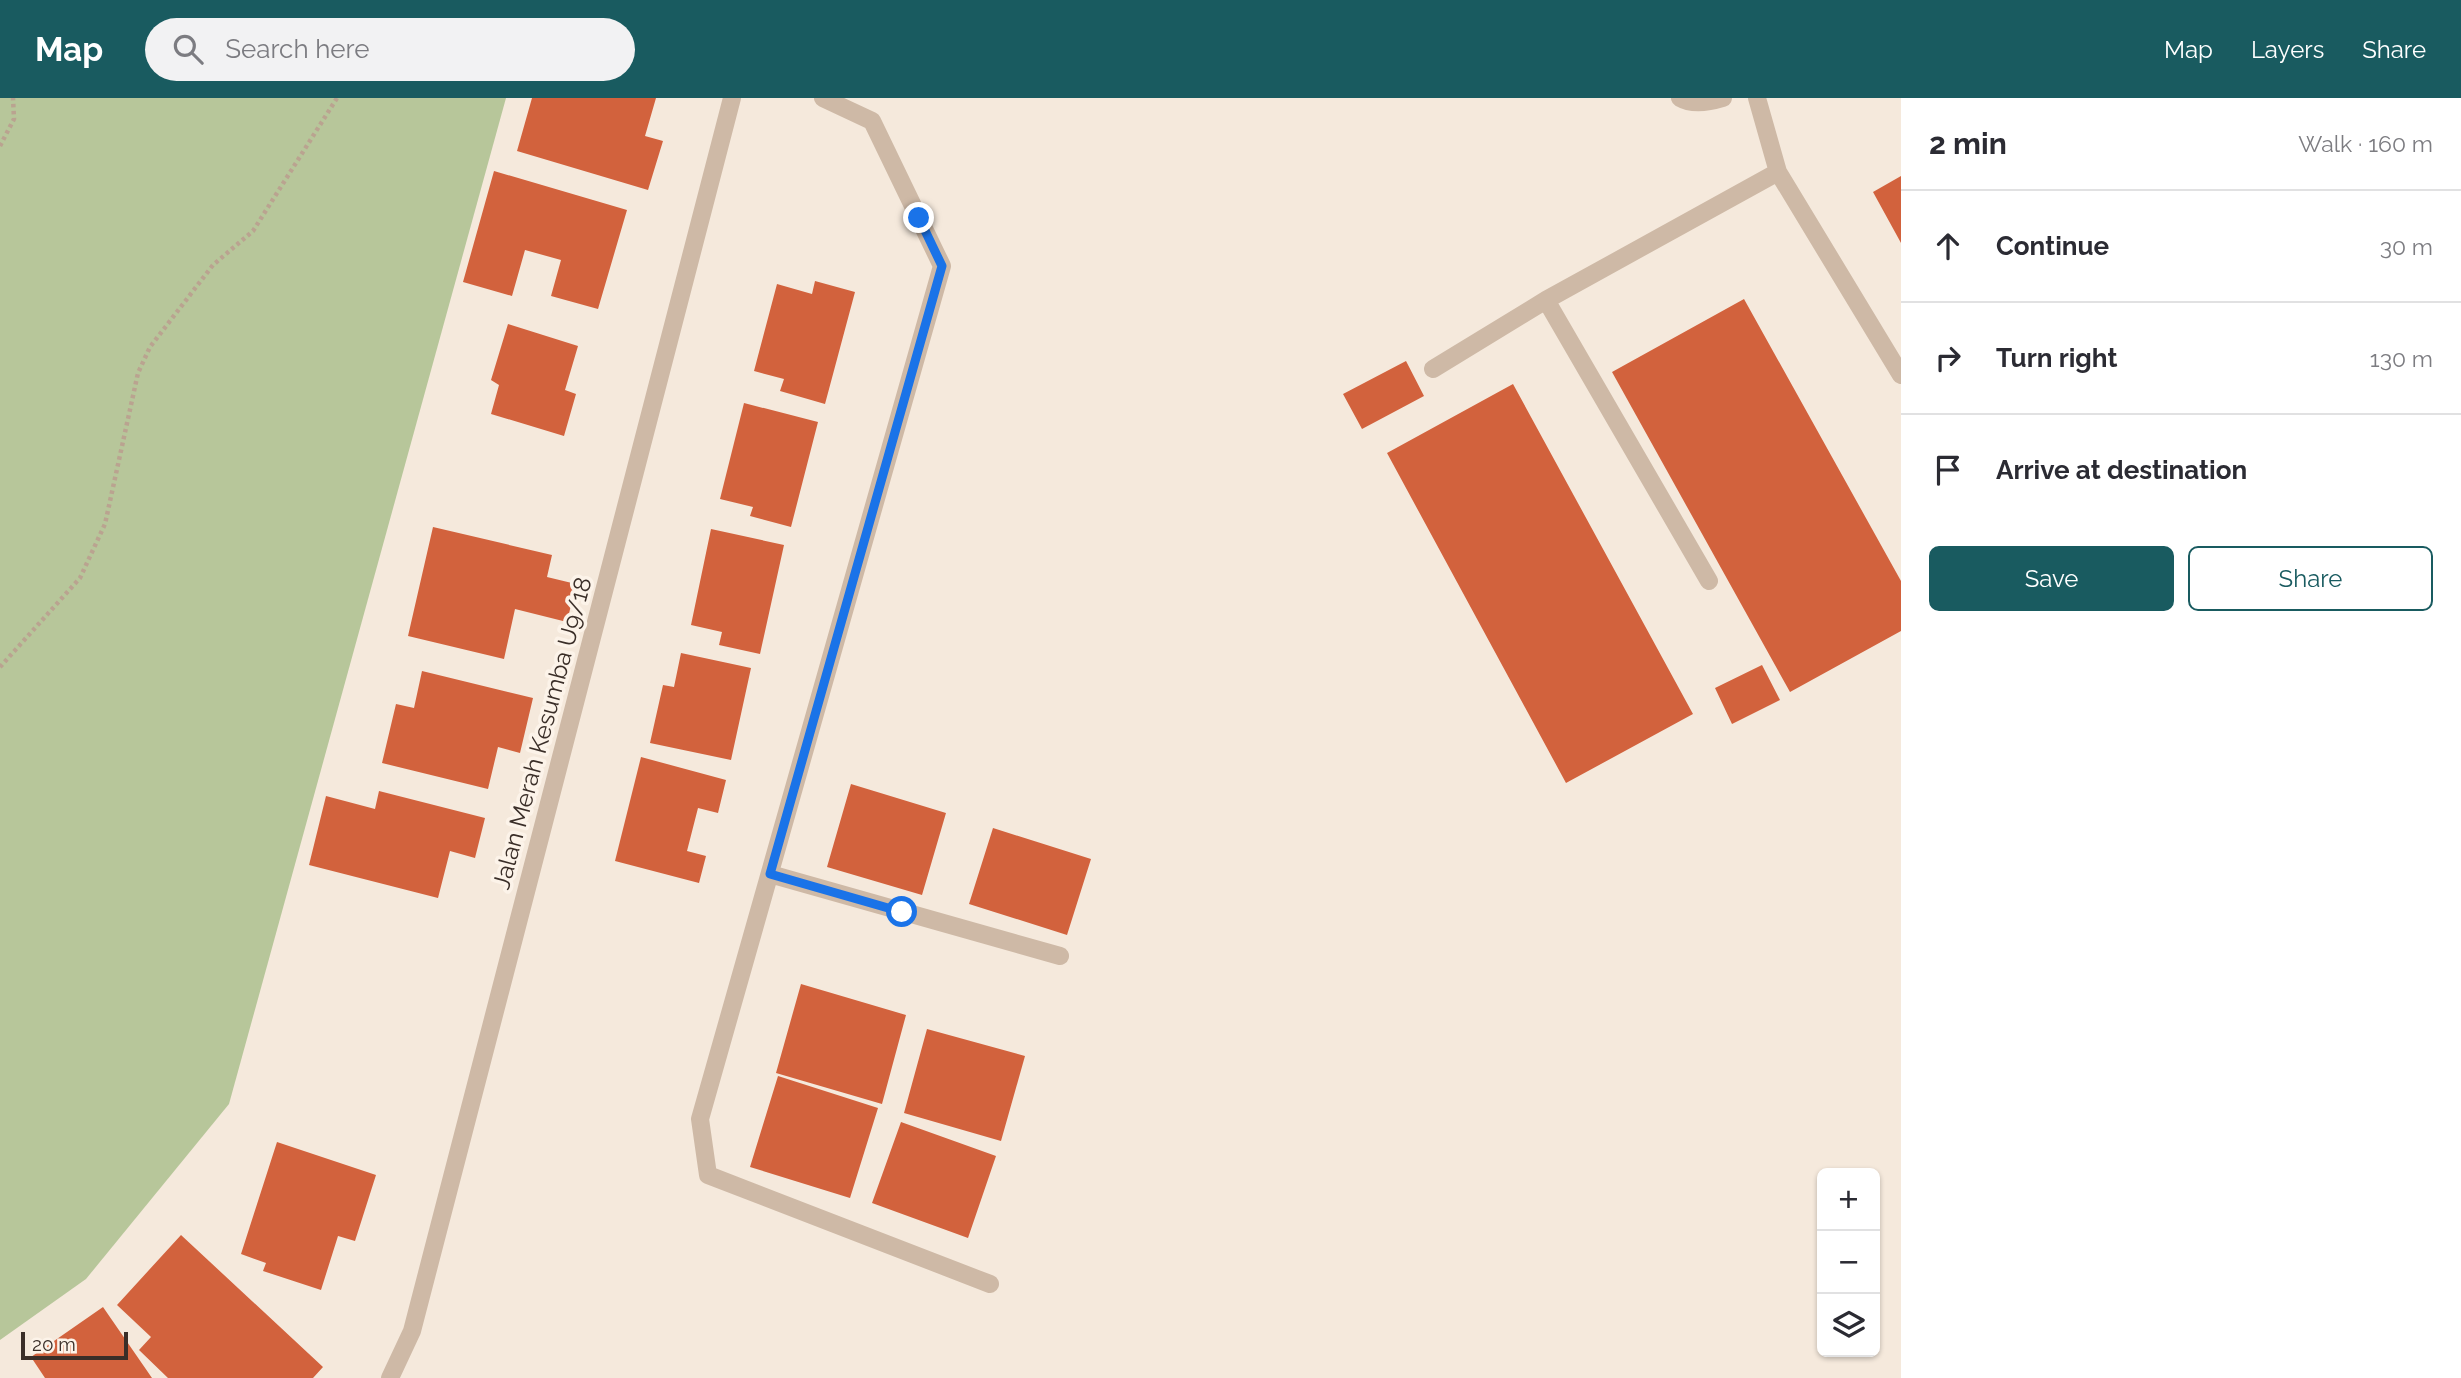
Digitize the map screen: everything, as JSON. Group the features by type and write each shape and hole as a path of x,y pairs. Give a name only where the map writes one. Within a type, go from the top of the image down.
{"street":[{"name":"Jalan Merah Kesumba U9/18","path":"390,1378 412,1331 732,98"},
{"path":"823,98 872,121 942,266 700,1119 708,1175 990,1284"},
{"path":"1680,98 1685,101 1711,102 1723,98"},
{"path":"1756,98 1778,172 1901,375"},
{"path":"1433,369 1546,300 1778,172"},
{"path":"1546,300 1709,581"},
{"path":"770,874 1060,956"}],"path":[{"path":"0,146 15,119 13,98"},
{"path":"0,667 80,578 105,524 138,373 150,347 214,265 253,231 337,98"}],"green space":[{"path":"0,98 506,98 229,1104 86,1279 0,1340"}],"building":[{"path":"532,98 656,98 645,136 663,141 648,190 517,151"},
{"path":"494,171 627,210 598,309 551,296 561,260 525,250 512,296 463,282"},
{"path":"1901,176 1901,243 1873,192"},
{"path":"815,281 855,292 825,404 780,391 784,379 754,371 777,284 812,294"},
{"path":"1744,299 1901,581 1901,631 1790,692 1612,372"},
{"path":"508,324 578,346 565,390 576,394 564,436 491,414 499,385 491,380"},
{"path":"1406,361 1424,396 1362,429 1343,394"},
{"path":"1513,384 1693,714 1566,783 1387,453"},
{"path":"744,403 818,422 791,527 750,516 753,507 720,499"},
{"path":"433,527 552,555 547,577 576,584 567,622 515,609 504,659 408,636"},
{"path":"711,529 784,545 760,654 719,645 722,632 691,625"},
{"path":"681,653 751,668 731,760 650,743 663,685 674,687"},
{"path":"1762,665 1780,700 1732,724 1715,688"},
{"path":"422,671 533,698 520,753 498,747 488,789 382,763 396,704 414,708"},
{"path":"641,757 726,780 718,813 698,808 687,851 706,856 699,883 615,861"},
{"path":"851,784 946,813 922,895 827,867"},
{"path":"379,791 485,818 475,858 450,851 438,898 309,865 326,796 375,809"},
{"path":"993,828 1091,859 1067,935 969,904"},
{"path":"801,984 906,1015 882,1104 776,1073"},
{"path":"927,1029 1025,1056 1001,1141 904,1113"},
{"path":"778,1076 878,1108 850,1198 750,1167"},
{"path":"901,1122 996,1156 968,1238 872,1203"},
{"path":"277,1142 376,1175 355,1241 338,1236 321,1290 263,1271 266,1263 241,1254"},
{"path":"181,1235 323,1367 313,1378 168,1378 139,1350 151,1337 117,1305"},
{"path":"103,1307 152,1378 45,1378 31,1357"}],"route":[{"path":"902,912 770,874 942,266 919,218"}]}
